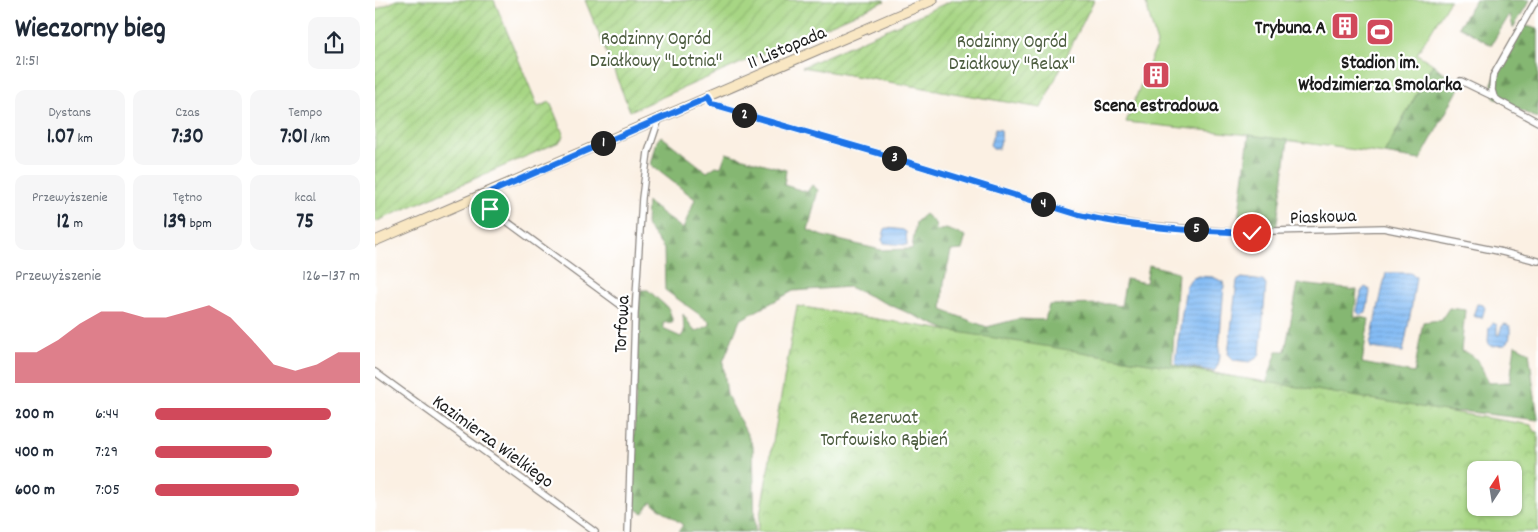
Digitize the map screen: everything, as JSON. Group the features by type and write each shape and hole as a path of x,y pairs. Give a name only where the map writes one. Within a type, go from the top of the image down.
{"street":[{"name":"11 Listopada","path":"375,241 933,0"},
{"path":"1537,0 1496,70 1491,90 1499,102 1538,122"},
{"path":"1461,81 1495,97"},
{"name":"Piaskowa","path":"707,98 711,105 1099,220 1140,225 1243,232 1383,228 1499,251 1538,261"},
{"name":"Torfowa","path":"629,532 635,313 644,177 648,152 659,119"},
{"path":"477,198 481,205 490,209 626,309 635,313"},
{"name":"Kazimierza Wielkiego","path":"375,372 595,532"}],"green space":[{"path":"397,0 494,0 538,107 550,102 564,136 559,142 375,222 375,10"},
{"name":"Rodzinny Ogród Działkowy \"Lotnia\"","path":"585,0 883,0 885,1 630,111"},
{"name":"Rodzinny Ogród Działkowy \"Relax\"","path":"953,0 1094,0 1041,108 802,67"},
{"path":"1145,0 1450,0 1417,54 1433,64 1384,154 1249,135 1126,122 1157,44"},
{"path":"1476,0 1530,0 1513,28 1510,14 1491,45 1459,26"},
{"path":"1522,25 1538,29 1538,119 1494,97 1492,83"},
{"path":"1433,64 1462,83 1420,160 1384,154"},
{"path":"1249,135 1288,140 1276,230 1237,228"},
{"path":"661,136 707,172 716,166 721,167 726,153 786,170 784,185 807,192 812,185 818,190 808,230 822,236 881,250 912,249 916,222 925,214 935,223 936,231 946,229 966,236 962,250 951,251 944,282 942,310 987,327 1018,319 1045,320 1049,305 1108,304 1121,306 1126,279 1146,283 1149,265 1178,272 1172,364 1266,384 1277,351 1285,351 1298,284 1357,290 1354,316 1369,319 1362,363 1414,373 1423,322 1441,320 1449,308 1465,310 1461,351 1476,359 1488,383 1510,382 1515,345 1529,352 1538,420 1469,412 1376,409 986,347 849,287 793,291 740,320 723,362 727,395 753,446 755,532 678,532 683,525 651,502 643,513 631,506 640,290 648,290 669,309 673,322 663,323 663,329 681,337 684,332 683,314 695,332 710,325 710,322 665,290 664,249 646,225 647,202 683,229 695,199 651,165 657,141"},
{"name":"Rezerwat Torfowisko Rąbień","path":"797,306 1531,425 1534,431 1538,432 1538,532 757,532"}],"water":[{"path":"995,129 1001,130 1001,140 998,149 994,149 990,145"},
{"path":"887,228 906,232 907,245 884,243 882,240"},
{"path":"1386,273 1410,273 1416,277 1403,352 1371,348 1370,345"},
{"path":"1198,276 1213,277 1223,282 1224,285 1220,358 1214,371 1178,365 1175,362 1186,286 1191,279"},
{"path":"1242,278 1263,281 1266,285 1260,353 1258,357 1250,362 1234,360 1228,354 1237,281"},
{"path":"1365,287 1370,292 1366,313 1361,315 1357,310 1362,290"},
{"path":"1477,304 1483,305 1485,308 1482,318 1473,316"},
{"path":"1493,323 1497,325 1497,335 1499,335 1502,326 1505,324 1510,326 1509,339 1505,345 1490,346 1488,341 1489,327"}],"place":[{"name":"Trybuna A","path":"1345,26"},
{"name":"Stadion im. Włodzimierza Smolarka","path":"1380,32"},
{"name":"Scena estradowa","path":"1156,75"}],"route":[{"path":"490,209 481,205 477,198 707,98 711,105 1099,220 1140,225 1252,233"}]}
